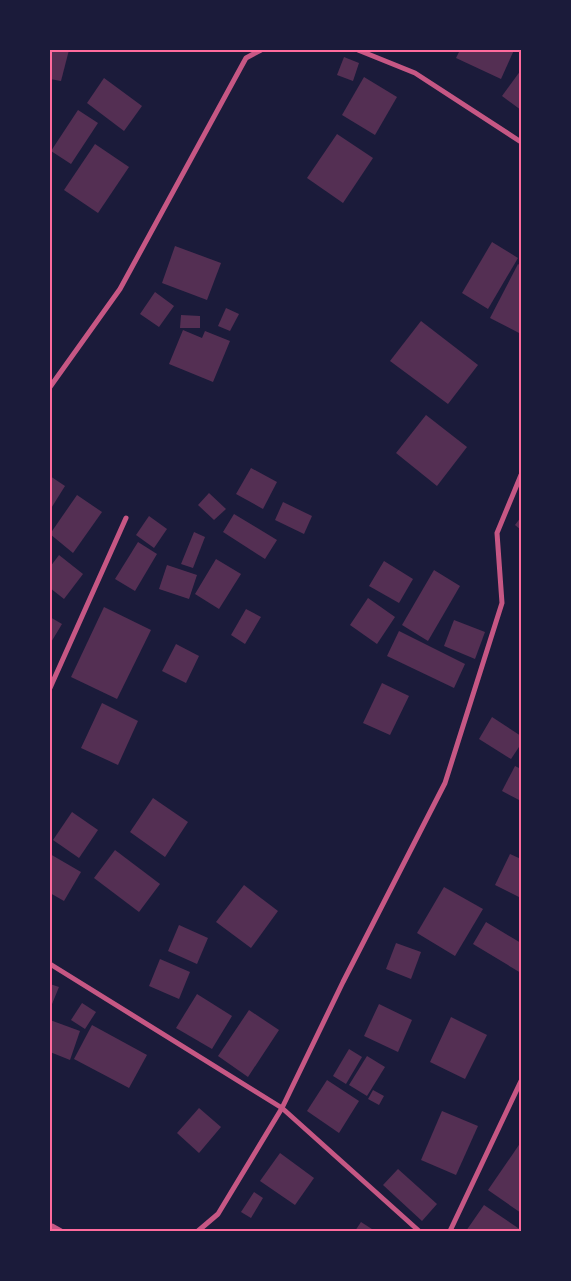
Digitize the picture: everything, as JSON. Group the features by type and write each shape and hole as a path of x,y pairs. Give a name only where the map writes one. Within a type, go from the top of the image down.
{"street":[{"path":"50,387 120,289 246,58 261,50"},
{"path":"358,50 415,74 521,142"},
{"path":"198,1231 218,1214 282,1108 348,973 445,783 502,604 497,533 521,475"},
{"path":"50,688 126,518"},
{"path":"50,964 282,1108 419,1231"},
{"path":"450,1231 521,1081"},
{"path":"52,1226 61,1231"}],"building":[{"path":"50,50 69,50 61,81 50,79"},
{"path":"460,50 514,50 501,79 456,58"},
{"path":"344,57 359,63 353,81 337,75"},
{"path":"521,70 521,110 502,96"},
{"path":"364,77 397,97 375,135 342,115"},
{"path":"104,78 142,106 124,131 87,103"},
{"path":"78,110 98,123 71,164 51,151"},
{"path":"337,134 373,158 343,203 307,178"},
{"path":"95,144 129,167 98,213 64,190"},
{"path":"492,242 518,258 488,309 462,293"},
{"path":"175,246 221,263 207,300 162,283"},
{"path":"518,264 521,266 521,334 490,318"},
{"path":"155,292 174,306 159,327 140,314"},
{"path":"226,308 239,314 230,331 218,326"},
{"path":"181,315 200,316 200,328 180,328"},
{"path":"421,321 478,365 448,404 390,361"},
{"path":"183,330 202,338 205,331 230,341 213,382 169,364"},
{"path":"426,415 467,447 437,486 396,453"},
{"path":"251,468 277,482 263,509 236,494"},
{"path":"50,476 65,486 50,510"},
{"path":"209,493 226,509 214,520 198,505"},
{"path":"77,495 102,512 73,553 50,534"},
{"path":"283,502 312,516 304,534 275,520"},
{"path":"234,514 277,540 265,559 223,532"},
{"path":"149,516 167,529 154,548 136,535"},
{"path":"521,517 521,530 515,525"},
{"path":"194,532 205,537 193,568 181,564"},
{"path":"138,542 157,554 135,591 115,579"},
{"path":"59,555 83,574 64,599 50,588 50,567"},
{"path":"216,559 241,574 219,609 195,594"},
{"path":"384,561 413,579 399,603 369,586"},
{"path":"167,565 197,575 189,599 159,589"},
{"path":"434,570 460,586 428,641 402,625"},
{"path":"368,598 395,617 377,644 350,625"},
{"path":"104,607 151,630 117,699 71,677"},
{"path":"246,609 261,617 245,644 231,635"},
{"path":"50,617 62,624 50,644"},
{"path":"454,620 485,632 475,659 444,646"},
{"path":"399,631 465,664 454,688 387,656"},
{"path":"176,644 199,656 186,683 162,671"},
{"path":"382,683 409,696 390,735 363,723"},
{"path":"102,703 138,721 118,765 81,748"},
{"path":"492,717 521,736 521,744 511,759 479,739"},
{"path":"515,766 521,769 521,801 502,791"},
{"path":"153,798 188,822 165,857 130,832"},
{"path":"72,812 98,830 79,858 53,840"},
{"path":"115,850 160,884 139,912 94,878"},
{"path":"50,854 81,872 64,901 50,893"},
{"path":"510,854 521,859 521,898 495,885"},
{"path":"244,885 278,911 251,948 216,922"},
{"path":"444,887 483,909 455,956 417,933"},
{"path":"486,922 521,943 521,973 473,944"},
{"path":"179,925 208,938 197,964 168,951"},
{"path":"396,943 421,952 411,979 386,969"},
{"path":"160,959 190,972 179,999 149,986"},
{"path":"50,984 59,987 50,1009"},
{"path":"197,994 232,1016 212,1049 176,1028"},
{"path":"82,1003 96,1012 85,1029 71,1020"},
{"path":"379,1004 412,1020 398,1052 364,1036"},
{"path":"249,1010 279,1030 248,1077 218,1056"},
{"path":"451,1017 487,1035 465,1079 430,1062"},
{"path":"50,1020 80,1031 70,1060 50,1052"},
{"path":"92,1025 147,1055 129,1088 74,1059"},
{"path":"349,1049 362,1057 346,1084 333,1076"},
{"path":"367,1056 385,1067 367,1096 349,1085"},
{"path":"327,1080 359,1101 339,1133 307,1111"},
{"path":"373,1090 384,1096 379,1105 368,1099"},
{"path":"199,1108 221,1127 199,1153 177,1133"},
{"path":"442,1111 478,1126 456,1175 421,1160"},
{"path":"521,1142 521,1213 488,1190"},
{"path":"280,1153 314,1178 295,1205 260,1181"},
{"path":"398,1169 437,1204 422,1221 383,1185"},
{"path":"254,1192 263,1198 251,1218 241,1212"},
{"path":"484,1205 521,1230 521,1231 466,1231"},
{"path":"361,1222 375,1231 355,1231"}]}
